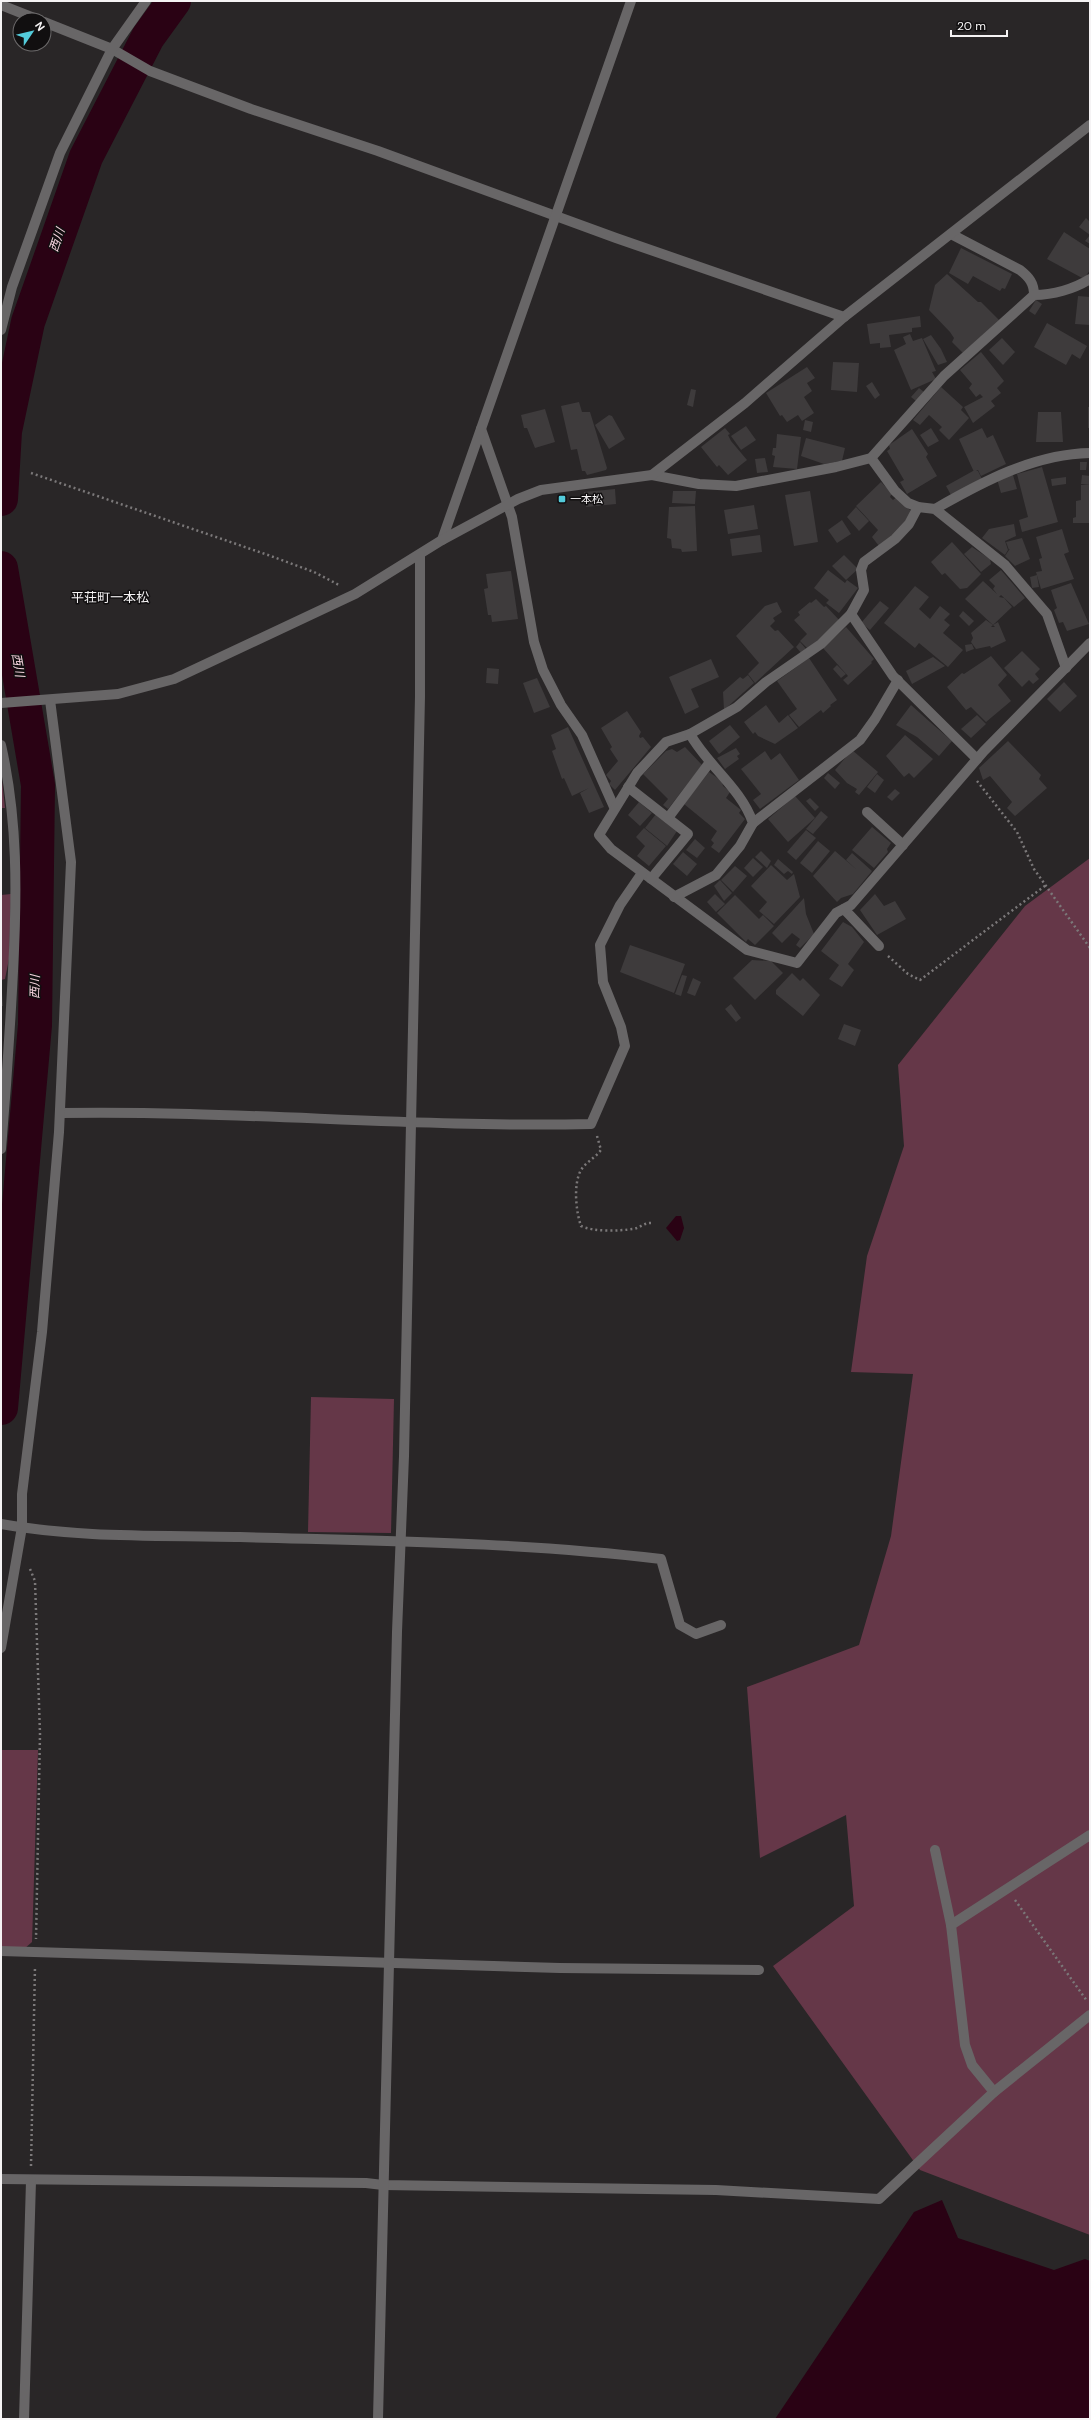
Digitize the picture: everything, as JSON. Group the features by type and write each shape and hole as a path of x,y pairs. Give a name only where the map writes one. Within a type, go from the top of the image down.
{"street":[{"path":"1,330 12,287 60,153 112,49 146,1"},
{"path":"442,540 631,1"},
{"path":"1,5 19,12"},
{"path":"52,25 112,49 150,71 251,110 378,151 624,241 844,317"},
{"path":"652,475 744,403 844,317 1090,125"},
{"path":"951,234 1020,270 1030,278 1034,286 1034,295"},
{"path":"1,703 118,694 174,679 355,594 442,540 506,505 541,490 652,475 699,484 736,486 836,467 871,458 944,376 1034,295 1047,295 1081,285 1090,279"},
{"path":"481,429 506,505 512,516 534,642 543,670 562,705 582,735 614,807"},
{"path":"934,509 1021,465 1077,453 1090,452"},
{"path":"871,458 895,491 908,503 918,507 934,509 1005,565 1047,614 1066,668"},
{"path":"918,507 909,524 895,539 864,562 861,570 864,590 851,614 821,644 795,664 766,682 737,707 690,734 666,742 637,773 614,807 599,835 611,849 747,950 797,963 836,913 851,905 977,759 1090,643"},
{"path":"378,2419 382,2185 390,1962 396,1632 401,1541 420,696 420,555"},
{"path":"851,614 865,637 898,680 977,759"},
{"path":"674,897 716,875 740,846 753,823 860,740 875,719 898,680"},
{"path":"1,1648 22,1527 22,1494 42,1332 60,1113 71,862 50,700"},
{"path":"690,734 710,762 737,793 753,823"},
{"path":"1,745 7,771 16,839 16,905 9,1051 1,1149"},
{"path":"668,818 710,762"},
{"path":"628,787 688,834 651,879"},
{"path":"867,812 903,845"},
{"path":"60,1113 135,1112 410,1122 591,1124 625,1046 621,1027 603,982 600,945 620,905 642,873"},
{"path":"844,908 879,946"},
{"path":"1,1524 88,1534 401,1541 581,1551 661,1559 680,1625 696,1634 721,1625"},
{"path":"951,1925 1090,1835"},
{"path":"935,1850 951,1925 965,2045 972,2065 994,2092"},
{"path":"1,1952 560,1968 759,1970"},
{"path":"1,2179 31,2181 366,2183 382,2185 716,2190 879,2199 994,2092 1090,2015"},
{"path":"24,2419 31,2181"}],"path":[{"path":"31,473 314,572 355,594"},
{"path":"968,770 1017,832 1034,869 1090,948"},
{"path":"879,946 908,974 920,980 1046,885"},
{"path":"591,1124 601,1144 601,1150 580,1172 577,1189 578,1216 581,1226 591,1228 632,1229 651,1223"},
{"path":"30,1568 35,1581 40,1734 31,2181"},
{"path":"1006,1888 1090,2005"}],"shaded area":[{"path":"1,772 5,808 1,808"},
{"path":"1090,858 1090,2235 920,2170 773,1966 854,1906 846,1815 760,1858 747,1687 859,1645 891,1536 913,1374 851,1372 867,1256 904,1146 898,1065 1025,906"},
{"path":"11,894 9,959 5,979 1,980 1,895"},
{"path":"676,1216 681,1216 684,1228 680,1240 677,1241 666,1228"},
{"path":"311,1397 394,1399 391,1533 308,1532"},
{"path":"1,1750 38,1750 32,1942 24,1949 1,1949"},
{"path":"942,2200 958,2238 1054,2270 1085,2259 1090,2261 1090,2419 775,2419 914,2212"}],"building":[{"path":"1086,218 1090,222 1090,235 1079,227"},
{"path":"1064,232 1090,249 1090,270 1084,279 1047,259"},
{"path":"1090,235 1090,244 1085,241"},
{"path":"961,248 1012,274 1005,289 1002,288 1000,291 973,276 968,284 949,273"},
{"path":"947,274 978,302 981,302 999,320 963,353 952,342 954,338 950,332 929,310 935,285"},
{"path":"1078,296 1090,297 1090,325 1075,324"},
{"path":"1036,300 1042,304 1035,315 1029,311"},
{"path":"920,316 921,327 912,328 912,332 889,335 891,347 880,348 880,343 870,344 867,324"},
{"path":"1047,323 1087,346 1080,359 1072,354 1066,365 1034,347"},
{"path":"910,334 913,341 922,338 936,371 932,372 936,379 911,390 894,350 906,344 903,337"},
{"path":"931,335 941,349 947,362 938,365 923,339"},
{"path":"1002,338 1015,352 1003,365 989,350"},
{"path":"981,352 1004,381 997,388 1001,393 991,401 995,406 973,423 964,407 983,397 980,394 976,397 969,388 972,384 960,370"},
{"path":"833,362 859,363 857,392 831,390"},
{"path":"807,367 815,378 807,383 812,391 804,397 814,413 802,421 798,415 787,422 782,415 780,416 766,393"},
{"path":"872,382 880,395 875,399 866,386"},
{"path":"941,387 963,407 961,410 969,418 949,440 939,430 942,427 929,415 920,425 913,420"},
{"path":"919,388 924,392 916,401 911,397"},
{"path":"691,389 696,390 693,407 687,405"},
{"path":"579,402 582,412 590,412 607,468 606,470 587,475 585,471 582,471 577,449 571,450 561,406"},
{"path":"1088,407 1090,407 1090,428 1088,428"},
{"path":"545,409 555,442 535,448 527,428 524,428 521,415"},
{"path":"1038,412 1061,412 1063,442 1036,442"},
{"path":"609,415 612,416 625,439 609,449 595,425"},
{"path":"805,420 813,422 811,432 803,430"},
{"path":"746,426 756,440 741,450 731,436"},
{"path":"725,428 730,434 728,435 731,441 747,460 728,475 719,465 717,467 701,447"},
{"path":"931,428 939,441 928,447 920,435"},
{"path":"982,428 987,438 993,435 1006,464 981,476 978,470 974,472 959,439"},
{"path":"912,429 928,454 926,457 937,476 907,494 900,482 904,480 887,451 890,449 889,445"},
{"path":"777,434 801,437 797,469 773,467 775,456 772,455 773,448 776,448"},
{"path":"806,438 845,448 842,461 824,464 801,456"},
{"path":"765,458 768,472 757,473 755,459"},
{"path":"1080,462 1087,462 1086,470 1080,470"},
{"path":"1042,467 1058,522 1022,532 1019,520 1028,517 1017,474"},
{"path":"973,471 978,471 982,479 951,495 946,486"},
{"path":"1013,475 1017,489 1001,493 997,479"},
{"path":"1082,475 1090,476 1090,485 1081,484"},
{"path":"1066,477 1066,484 1052,486 1051,479"},
{"path":"881,482 892,493 890,497 893,500 897,497 911,511 909,517 891,538 879,546 872,537 878,530 856,506"},
{"path":"1081,485 1090,485 1090,523 1073,523 1073,518 1076,517 1076,501 1081,500"},
{"path":"615,489 616,504 586,507 584,492"},
{"path":"673,491 696,491 695,504 672,503"},
{"path":"810,491 818,542 794,546 785,495"},
{"path":"754,505 758,529 728,534 724,510"},
{"path":"695,506 697,551 682,552 681,549 672,548 671,539 667,538 669,507"},
{"path":"856,507 869,521 859,531 847,517"},
{"path":"842,520 851,534 837,543 828,530"},
{"path":"1014,524 1016,536 1005,541 1008,550 1005,555 982,538 989,529"},
{"path":"1062,529 1069,552 1064,554 1074,579 1041,589 1036,572 1042,571 1039,559 1042,558 1036,537"},
{"path":"760,535 762,552 732,556 730,539"},
{"path":"1022,538 1030,559 1015,566 1005,556 1009,550 1006,542"},
{"path":"952,542 981,574 967,588 960,589 945,573 942,575 931,562"},
{"path":"972,547 990,559 991,564 981,572 964,554"},
{"path":"844,555 858,569 846,580 832,566"},
{"path":"828,570 845,583 847,580 858,588 839,613 826,603 829,600 814,588"},
{"path":"1001,570 1025,598 1014,607 1001,595 999,597 1004,598 1012,607 993,625 965,599 983,581 997,594 993,589 995,586 989,580"},
{"path":"511,571 518,619 492,622 491,615 488,615 484,589 488,588 486,574"},
{"path":"1037,575 1039,587 1032,588 1030,577"},
{"path":"1071,583 1089,624 1067,631 1063,622 1059,623 1054,610 1057,608 1051,590"},
{"path":"915,586 929,597 919,609 930,619 940,606 950,614 944,620 950,625 943,633 963,650 948,667 919,643 915,648 884,623"},
{"path":"816,599 824,607 826,606 840,621 808,649 800,641 807,634 794,620 800,615 798,612"},
{"path":"880,601 889,608 870,630 861,623"},
{"path":"777,602 782,612 773,618 775,621 770,626 775,631 778,630 794,647 755,683 748,674 759,663 736,636 765,606"},
{"path":"963,611 974,621 969,626 959,616"},
{"path":"986,620 993,625 998,622 1006,641 991,648 990,646 976,649 971,642 973,638 971,633"},
{"path":"846,627 874,659 871,662 872,663 848,685 843,680 848,676 823,648"},
{"path":"800,642 807,650 802,654 796,647"},
{"path":"972,644 974,649 966,652 965,645"},
{"path":"1022,651 1040,669 1035,674 1039,679 1033,684 1029,680 1022,687 1004,668"},
{"path":"991,656 1007,675 998,685 1011,701 986,722 971,707 966,710 947,687 962,673 964,674"},
{"path":"933,657 945,666 912,684 906,671"},
{"path":"809,658 837,700 823,713 821,710 799,727 789,715 797,709 777,681"},
{"path":"711,659 719,677 691,689 699,707 685,714 669,677"},
{"path":"837,665 846,674 841,678 833,669"},
{"path":"487,668 499,669 498,684 486,683"},
{"path":"748,675 754,683 724,710 723,692 740,677 743,679"},
{"path":"537,678 550,707 534,713 523,683"},
{"path":"1064,682 1077,696 1060,712 1047,699"},
{"path":"766,705 779,723 788,715 798,728 775,744 758,736 755,732 753,734 744,722"},
{"path":"911,705 952,741 939,756 917,737 896,725"},
{"path":"627,711 641,732 639,736 640,738 643,737 651,747 615,790 609,784 611,781 606,775 618,761 610,749 612,747 601,728"},
{"path":"977,715 986,724 971,738 961,729"},
{"path":"730,725 740,737 719,754 709,741"},
{"path":"568,727 604,807 589,813 580,793 589,788 572,796 564,778 562,779 552,751 556,749 551,735"},
{"path":"905,735 933,759 914,778 909,773 904,777 886,756"},
{"path":"1008,741 1041,775 1039,779 1047,788 1015,816 1007,808 1012,802 990,776 983,780 979,768"},
{"path":"685,747 702,765 668,809 663,805 668,799 643,774 666,751 672,749 677,752"},
{"path":"736,748 740,754 737,756 739,759 725,769 717,758"},
{"path":"852,750 878,772 859,795 855,792 857,789 847,783 835,770"},
{"path":"765,751 771,760 780,753 799,780 760,809 753,800 761,794 741,769"},
{"path":"709,772 722,781 723,786 730,792 726,798 741,810 739,813 745,819 719,853 711,847 714,843 711,840 717,831 684,804"},
{"path":"828,773 840,783 835,789 824,778"},
{"path":"877,774 884,780 875,793 867,787"},
{"path":"895,789 900,793 892,801 887,797"},
{"path":"795,796 815,818 788,842 768,819"},
{"path":"810,798 819,807 815,811 806,801"},
{"path":"639,802 652,813 640,826 628,815"},
{"path":"821,811 828,817 813,834 806,829"},
{"path":"656,814 677,831 667,846 645,828"},
{"path":"872,827 891,843 887,849 888,852 874,868 852,850"},
{"path":"644,828 666,846 649,866 637,856 645,846 636,837"},
{"path":"806,830 816,838 796,860 787,852"},
{"path":"695,839 705,848 697,858 686,850"},
{"path":"818,841 830,851 812,873 800,863"},
{"path":"761,851 771,861 767,868 755,857"},
{"path":"835,851 857,870 846,860 852,853 872,871 853,894 841,898 837,902 813,876"},
{"path":"683,852 697,864 687,876 673,864"},
{"path":"753,858 763,867 753,877 744,868"},
{"path":"778,859 793,872 792,874 788,871 784,874 774,865"},
{"path":"771,865 787,880 794,874 800,897 774,924 759,911 767,902 751,886"},
{"path":"735,866 747,876 733,892 721,880"},
{"path":"720,880 732,893 724,901 714,886"},
{"path":"715,894 725,904 716,912 707,902"},
{"path":"875,894 884,906 895,901 906,919 877,935 860,910"},
{"path":"735,895 759,919 763,915 774,926 755,945 748,939 746,942 717,913"},
{"path":"804,898 806,914 814,934 800,948 796,945 800,939 792,933 782,943 772,933"},
{"path":"843,922 852,927 864,942 848,964 854,970 842,987 829,979 839,965 821,951"},
{"path":"630,945 685,964 674,993 620,972"},
{"path":"752,960 771,961 783,973 755,1000 733,978"},
{"path":"792,973 800,981 803,978 820,995 803,1016 776,994 776,990"},
{"path":"682,975 687,976 681,996 675,994"},
{"path":"693,978 701,982 695,996 687,993"},
{"path":"2,992 3,1006 1,1006"},
{"path":"731,1004 741,1018 736,1022 725,1009"},
{"path":"844,1024 861,1030 855,1046 838,1039"}],"waterway":[{"name":"西川","path":"1,499 5,431 28,322 86,157 148,37 174,1"},
{"name":"西川","path":"1,568 38,785 35,1025 1,1408"}],"place":[{"name":"一本松","path":"562,499"}],"district":[{"name":"平荘町一本松","path":"110,597"}]}
